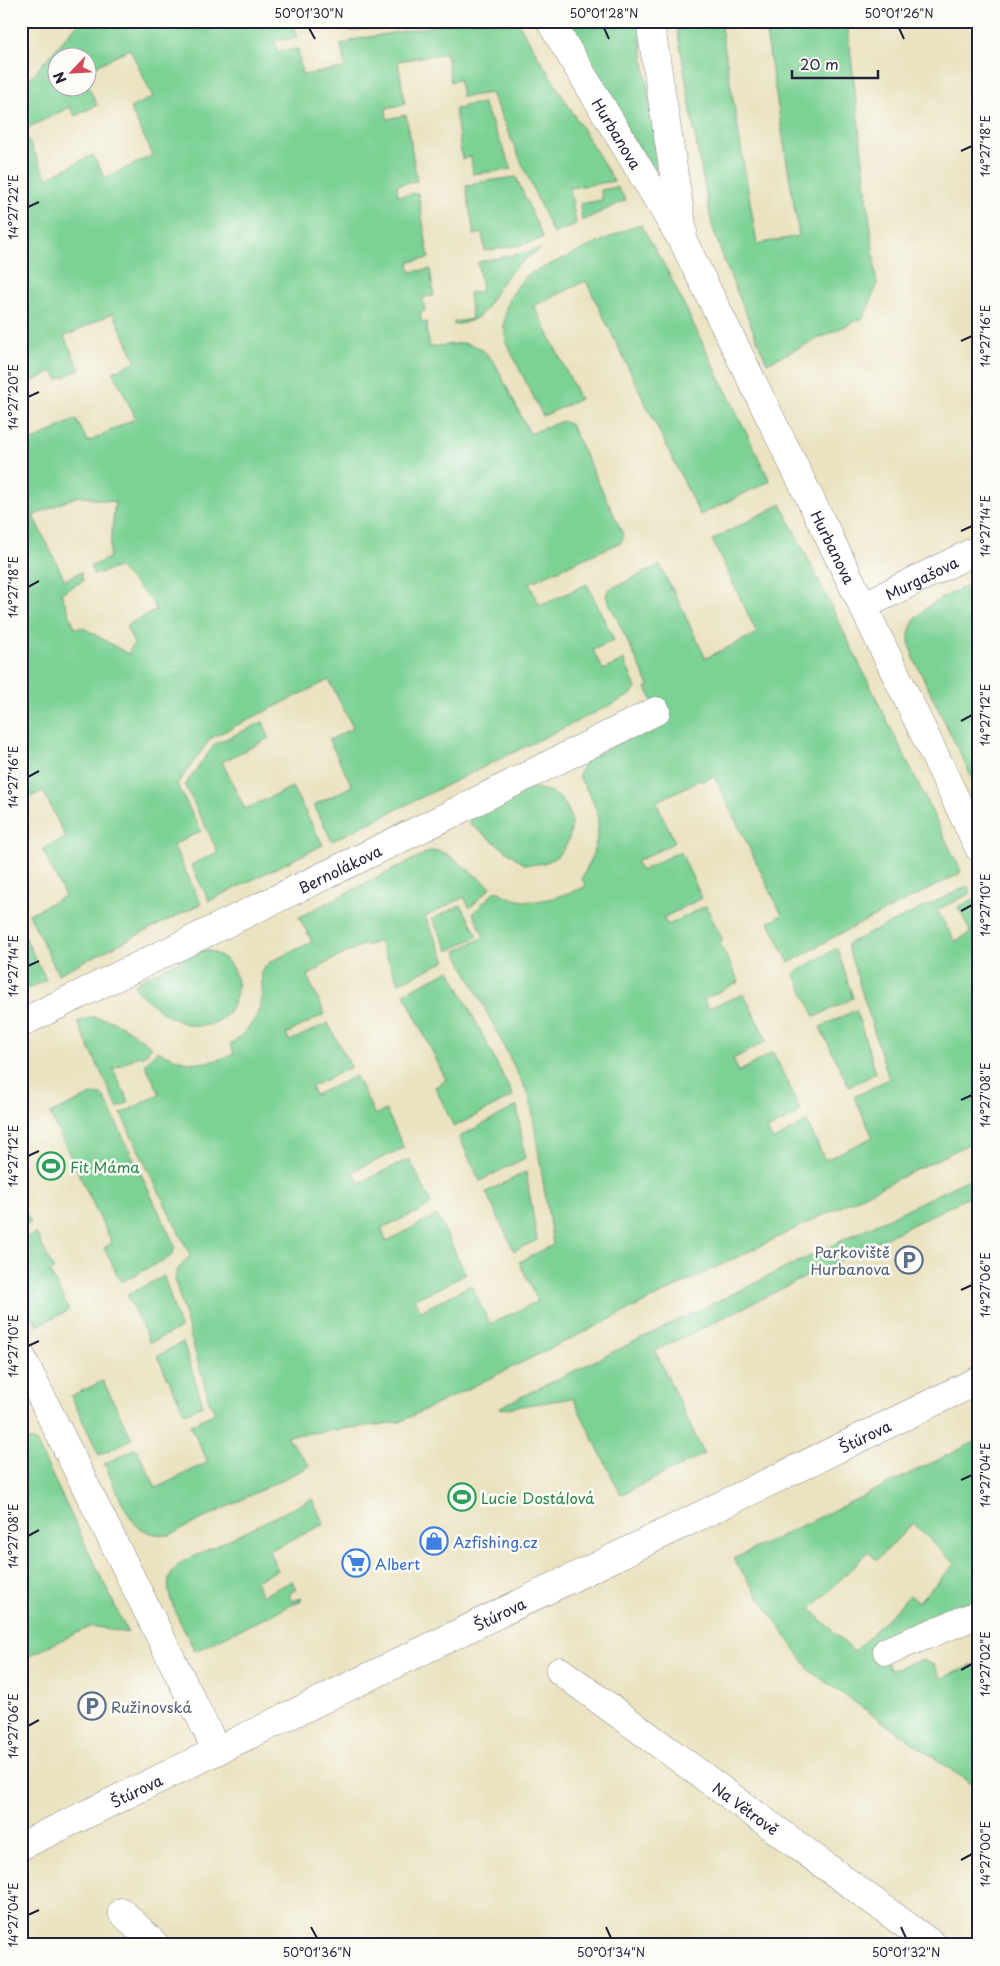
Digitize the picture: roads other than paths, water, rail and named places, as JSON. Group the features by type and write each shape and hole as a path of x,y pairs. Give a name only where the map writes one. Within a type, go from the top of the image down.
{"street":[{"name":"Hurbanova","path":"550,21 685,245 863,606 979,848"},
{"name":"Hurbanova","path":"650,21 685,245"},
{"name":"Murgašova","path":"863,606 979,549"},
{"name":"Bernolákova","path":"21,1023 443,818 656,711"},
{"path":"21,1356 217,1752"},
{"name":"Štúrova","path":"21,1846 979,1380"},
{"path":"887,1651 979,1614"},
{"name":"Na Větrově","path":"560,1671 933,1945"},
{"path":"122,1912 155,1945"}],"place":[{"name":"Fit Máma","path":"51,1166"},
{"name":"Parkoviště Hurbanova","path":"909,1260"},
{"name":"Lucie Dostálová","path":"462,1497"},
{"name":"Azfishing.cz","path":"434,1541"},
{"name":"Albert","path":"356,1563"},
{"name":"Ružinovská","path":"92,1706"}]}
